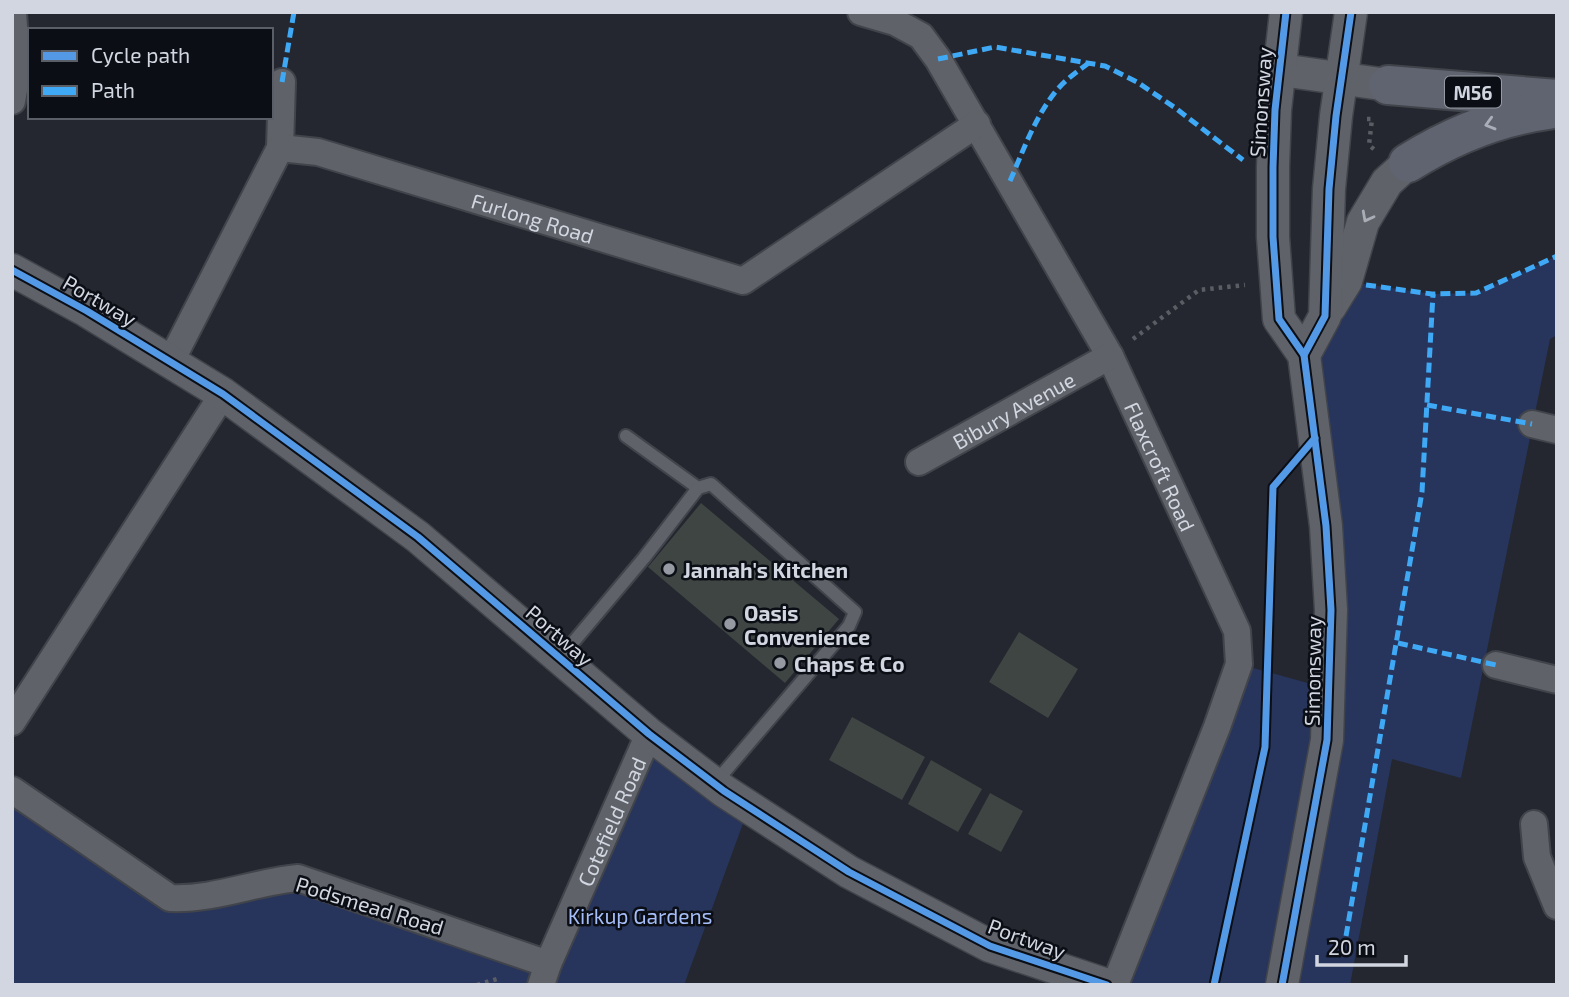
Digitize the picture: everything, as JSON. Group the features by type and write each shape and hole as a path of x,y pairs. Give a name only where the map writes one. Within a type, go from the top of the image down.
{"highway":[{"name":"M56","path":"1388,85 1557,99"},
{"name":"M56","path":"1396,161 1485,124 1557,108"}],"street":[{"path":"12,101 17,73 13,12"},
{"name":"Flaxcroft Road","path":"861,12 895,22 921,36 938,59 1110,356 1237,631 1239,664 1217,727 1115,985"},
{"name":"Simonsway","path":"1282,985 1327,740 1331,610 1326,526 1304,355 1279,319 1273,237 1273,167 1275,110 1285,20"},
{"path":"1325,316 1329,189 1349,26"},
{"path":"1281,70 1388,85"},
{"path":"171,361 280,148 282,82"},
{"name":"Furlong Road","path":"280,148 318,152 743,281 977,124"},
{"path":"1304,355 1346,281 1363,222 1396,161"},
{"name":"Portway","path":"12,270 87,311 223,394 418,537 649,734 714,784 849,872 990,946 1107,985"},
{"name":"Bibury Avenue","path":"919,462 1110,356"},
{"path":"12,722 223,394"},
{"path":"1496,665 1557,680"},
{"name":"Cotefield Road","path":"545,975 649,734"},
{"name":"Podsmead Road","path":"12,790 170,898 216,896 273,880 298,878 545,975"},
{"path":"1534,824 1537,857 1557,906"}],"lane":[{"path":"626,436 698,488"},
{"path":"560,658 644,558 698,488 711,484 855,612 849,626 714,784"}],"path":[{"path":"1359,118 1372,119 1369,145 1396,161"},
{"path":"1110,356 1199,290 1245,285"}],"green space":[{"path":"1557,256 1557,335 1550,339 1461,778 1392,759 1350,985 1115,985 1239,664 1329,689 1304,355 1345,281 1432,294 1476,293"},
{"name":"Kirkup Gardens","path":"649,734 749,807 684,985 12,985 12,790 170,898 273,880 548,964"}],"building":[{"path":"701,503 839,619 785,683 648,567"},
{"path":"1019,632 1078,669 1048,718 989,682"},
{"path":"852,717 925,757 902,800 829,760"},
{"path":"931,760 982,789 958,832 908,804"},
{"path":"990,793 1023,811 1001,852 968,834"}],"marked path":[{"path":"282,82 294,12"},
{"path":"938,59 995,47 1105,66 1137,82 1174,107 1243,160"},
{"path":"1010,181 1030,134 1049,101 1064,83 1090,62"},
{"path":"1366,285 1432,294 1476,293 1557,256"},
{"path":"1346,936 1422,492 1433,294"},
{"path":"1427,405 1532,424"},
{"path":"1398,643 1496,665"}],"cycle path":[{"path":"1282,985 1327,740 1331,610 1326,526 1304,355 1279,319 1273,237 1273,167 1275,110 1286,12"},
{"path":"1304,355 1325,316 1329,189 1351,12"},
{"path":"12,270 87,311 223,394 418,537 649,734 724,791 849,872 990,946 1107,985"},
{"path":"1214,985 1265,747 1273,487 1315,438"}],"place":[{"name":"Jannah's Kitchen","path":"669,569"},
{"name":"Oasis Convenience","path":"730,624"},
{"name":"Chaps & Co","path":"780,663"}]}
